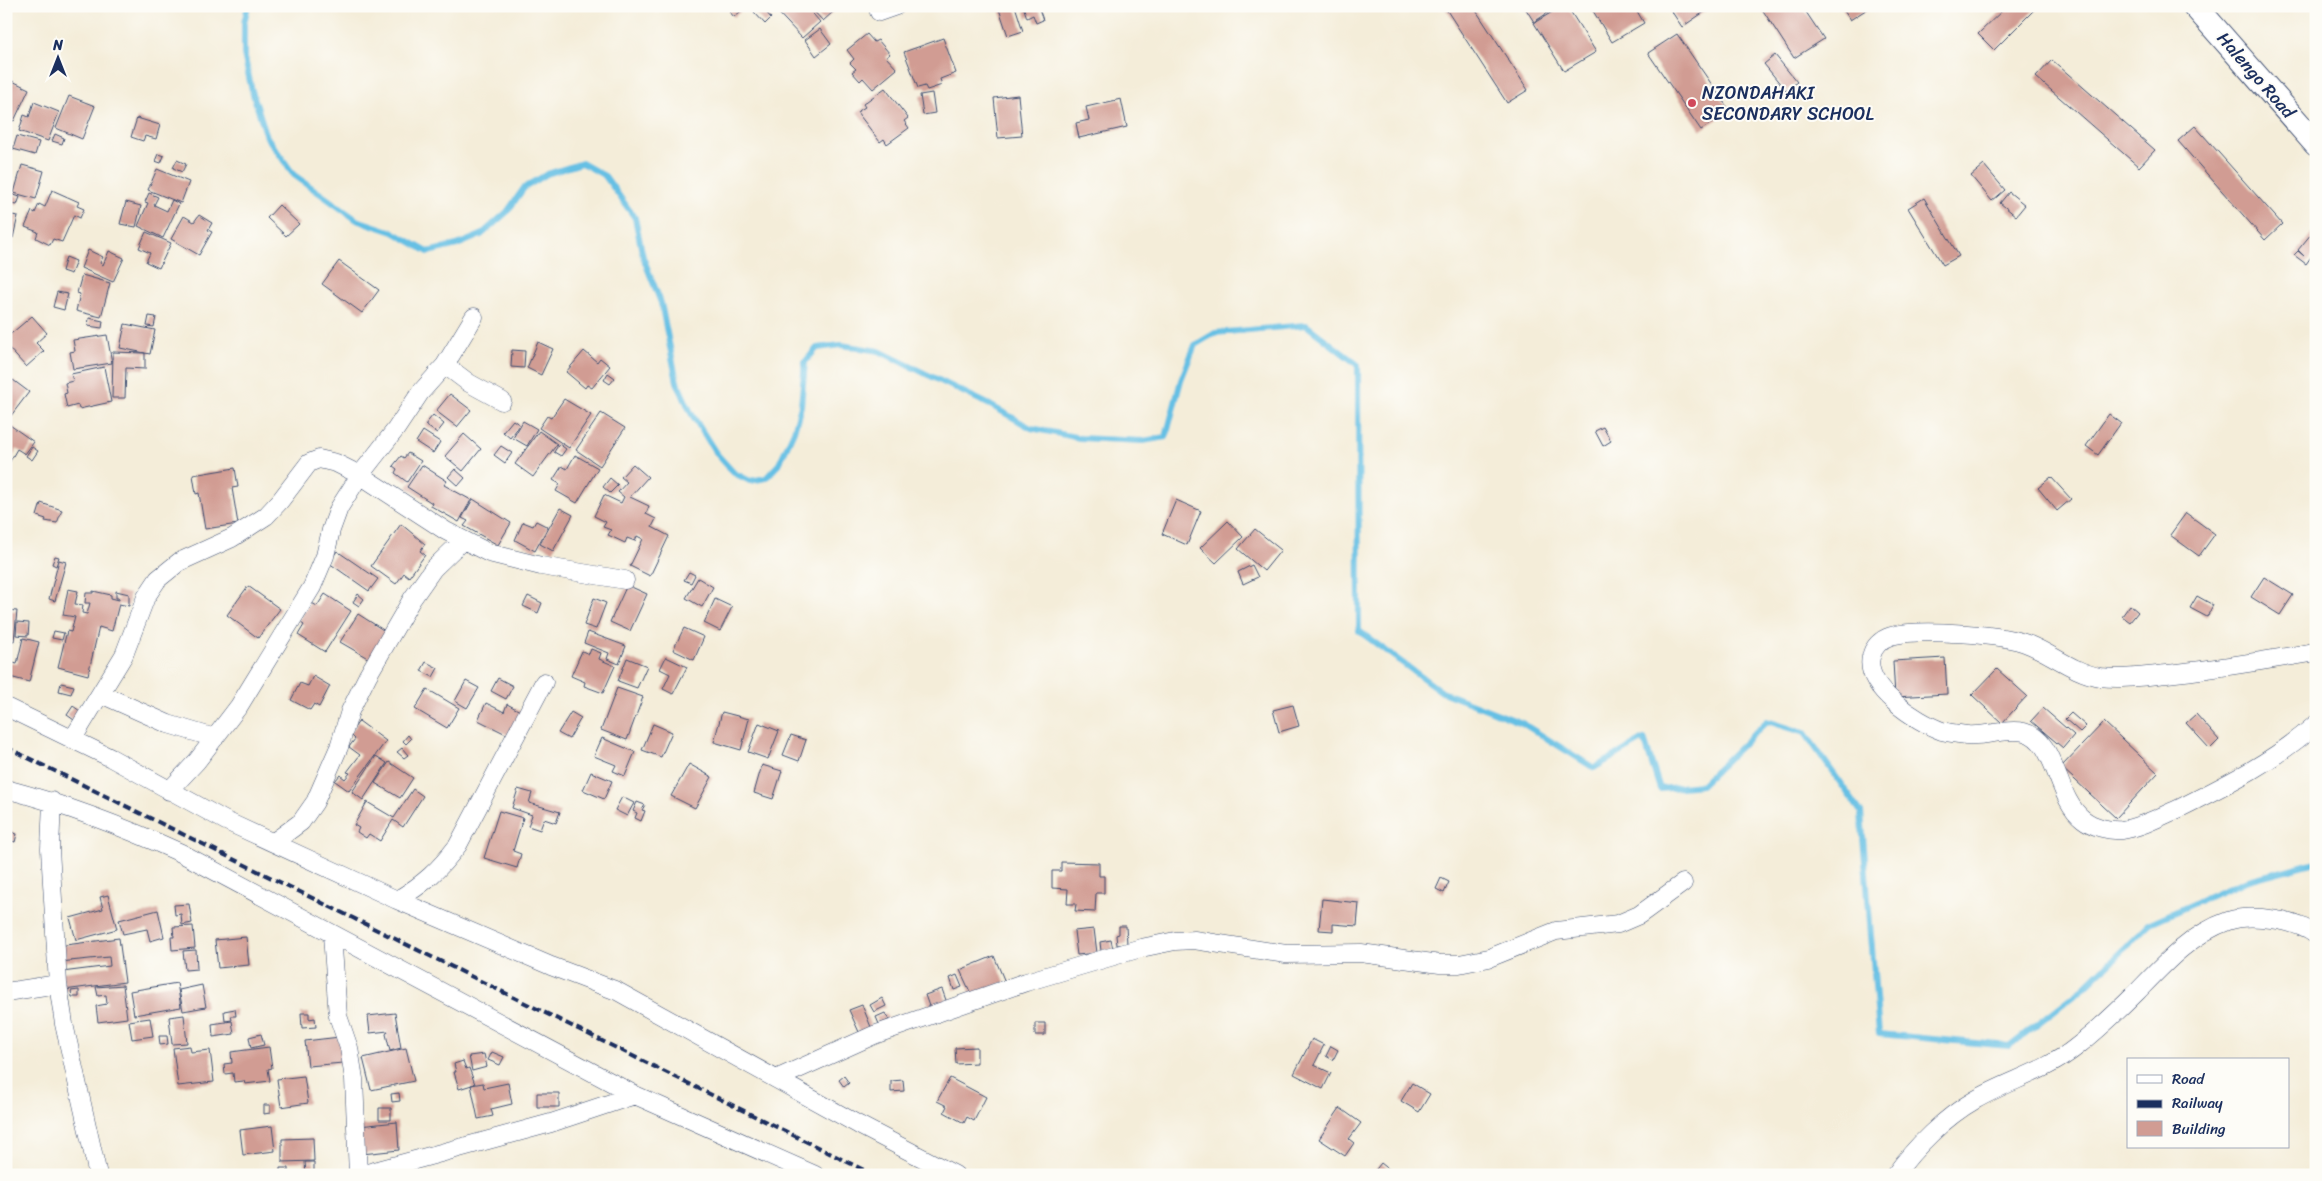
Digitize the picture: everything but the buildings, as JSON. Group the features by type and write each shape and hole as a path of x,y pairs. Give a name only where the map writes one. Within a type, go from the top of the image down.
{"street":[{"path":"879,12 896,6"},
{"name":"Halengo Road","path":"2195,6 2316,144"},
{"path":"169,791 198,761 244,698 312,587 325,556 331,530 340,508 360,475 396,429 420,393 445,365 474,317"},
{"path":"445,365 469,383 502,401"},
{"path":"72,740 124,655 146,597 158,579 179,562 232,538 266,516 309,463 319,459 336,463 360,475 463,540 489,553 541,566 625,580"},
{"path":"274,842 301,822 315,802 340,747 350,711 368,675 412,599 428,577 463,540"},
{"path":"2316,652 2203,670 2117,678 2098,677 2027,644 2000,637 1962,634 1900,634 1880,641 1872,651 1870,662 1872,676 1886,695 1926,723 1943,731 1979,736 2015,731 2024,732 2037,738 2044,745 2057,779 2075,810 2082,818 2107,829 2122,830 2138,826 2214,791 2264,764 2316,724"},
{"path":"397,900 422,885 440,868 458,845 544,682"},
{"path":"101,694 168,724 215,738"},
{"path":"6,707 111,758 169,791 397,900 544,963 617,991 710,1041 776,1080 955,1175"},
{"path":"6,789 52,801 114,823 181,853 254,890 332,935 446,993 635,1095 815,1175"},
{"path":"52,801 50,849 58,984 64,1024 98,1175"},
{"path":"776,1080 874,1035 1026,982 1141,948 1175,941 1194,940 1286,954 1361,953 1440,964 1459,964 1488,958 1556,931 1601,928 1618,924 1647,910 1683,883"},
{"path":"1895,1175 1918,1148 1956,1112 1975,1100 2050,1064 2074,1049 2108,1020 2168,960 2195,938 2219,925 2246,918 2267,918 2291,924 2316,935"},
{"path":"332,935 338,1016 349,1048 354,1080 359,1175 393,1171 594,1110 635,1095"},
{"path":"6,992 58,984"}],"waterway":[{"path":"248,6 244,23 244,54 252,91 267,137 294,175 357,220 393,232 428,252 457,245 481,235 507,212 524,188 547,174 582,163 605,176 635,218 643,257 661,303 677,382 691,413 716,453 734,473 750,481 766,478 779,464 794,431 801,406 805,362 817,348 841,345 879,351 990,405 1031,428 1080,438 1143,441 1166,437 1181,380 1195,345 1215,333 1306,325 1358,365 1359,631 1442,692 1522,723 1594,768 1644,739 1660,789 1701,785 1767,721 1805,733 1861,812 1879,1034 2009,1046 2086,986 2150,923 2245,881 2316,862"}],"railway":[{"path":"6,747 874,1175"}],"place":[{"name":"NZONDAHAKI SECONDARY SCHOOL","path":"1692,103"}]}
